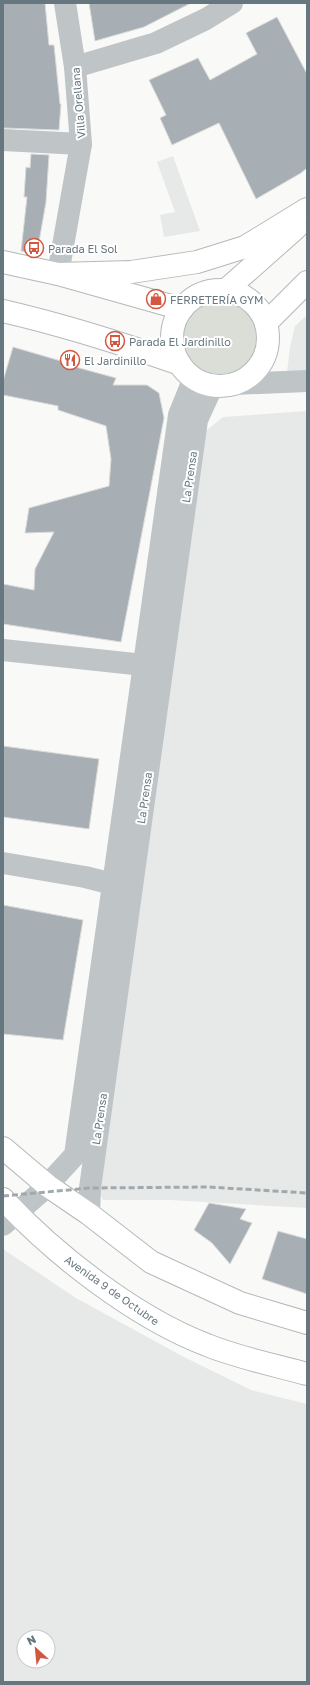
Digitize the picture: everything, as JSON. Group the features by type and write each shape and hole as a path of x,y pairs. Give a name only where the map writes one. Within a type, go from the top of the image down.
{"main road":[{"path":"58,274 131,272 196,262 245,248 307,209"},
{"path":"226,290 307,218"},
{"path":"3,262 58,274 182,309"},
{"path":"266,323 307,282"},
{"path":"3,311 108,339 205,378 250,376 263,361 268,342 266,323 258,307 244,296 226,290 210,291 194,298 182,309 174,327 172,346 205,378"},
{"path":"3,1148 48,1186 89,1214 151,1262 240,1303 307,1323"},
{"name":"Avenida 9 de Octubre","path":"7,1213 58,1252 156,1322 208,1346 307,1374"}],"street":[{"name":"Villa Orellana","path":"58,274 81,144 75,67 65,3"},
{"path":"75,67 156,43 206,19 232,3"},
{"path":"3,140 81,144"},
{"path":"205,378 307,381"},
{"name":"La Prensa","path":"7,1213 48,1186 75,1155 179,415 205,378"},
{"name":"La Prensa","path":"89,1214 90,1188 197,420 205,378"},
{"path":"3,650 144,665"},
{"path":"3,863 85,877 113,884"}],"shaded area":[{"path":"173,156 200,231 164,237 160,215 175,212 157,162"},
{"path":"219,298 234,301 247,309 255,322 258,337 255,352 247,365 234,373 219,376 204,373 191,365 183,352 180,337 183,322 191,309 204,301"},
{"path":"307,315 307,371 287,372 290,347 295,326"},
{"path":"307,411 307,1208 170,1200 103,1200 94,1179 202,434 223,417"},
{"path":"3,1249 76,1298 184,1357 251,1390 307,1404 307,1682 3,1682"}],"building":[{"path":"3,3 45,3 49,45 54,45 61,104 59,130 3,128"},
{"path":"89,3 191,3 144,27 95,41"},
{"path":"277,17 307,74 307,168 256,199 219,123 172,145 160,118 166,115 149,80 198,58 210,80 257,54 246,33"},
{"path":"31,154 49,155 46,202 37,253 21,251 27,197 24,197 26,167 30,168"},
{"path":"13,347 61,361 61,363 116,378 113,385 147,385 159,393 164,418 121,642 3,624 3,584 34,590 35,569 54,532 25,533 29,508 109,486 111,459 106,426 58,410 58,406 3,395 3,381"},
{"path":"3,746 99,759 89,829 3,817"},
{"path":"3,905 83,920 63,1040 3,1034"},
{"path":"209,1203 246,1209 240,1219 252,1223 230,1264 212,1243 194,1230"},
{"path":"278,1231 307,1239 307,1294 262,1279"}],"railway":[{"path":"3,1196 90,1188 209,1187 307,1193"}],"place":[{"name":"Parada El Sol","path":"34,248"},
{"name":"FERRETERÍA GYM","path":"156,299"},
{"name":"Parada El Jardinillo","path":"115,341"},
{"name":"El Jardinillo","path":"70,360"}]}
